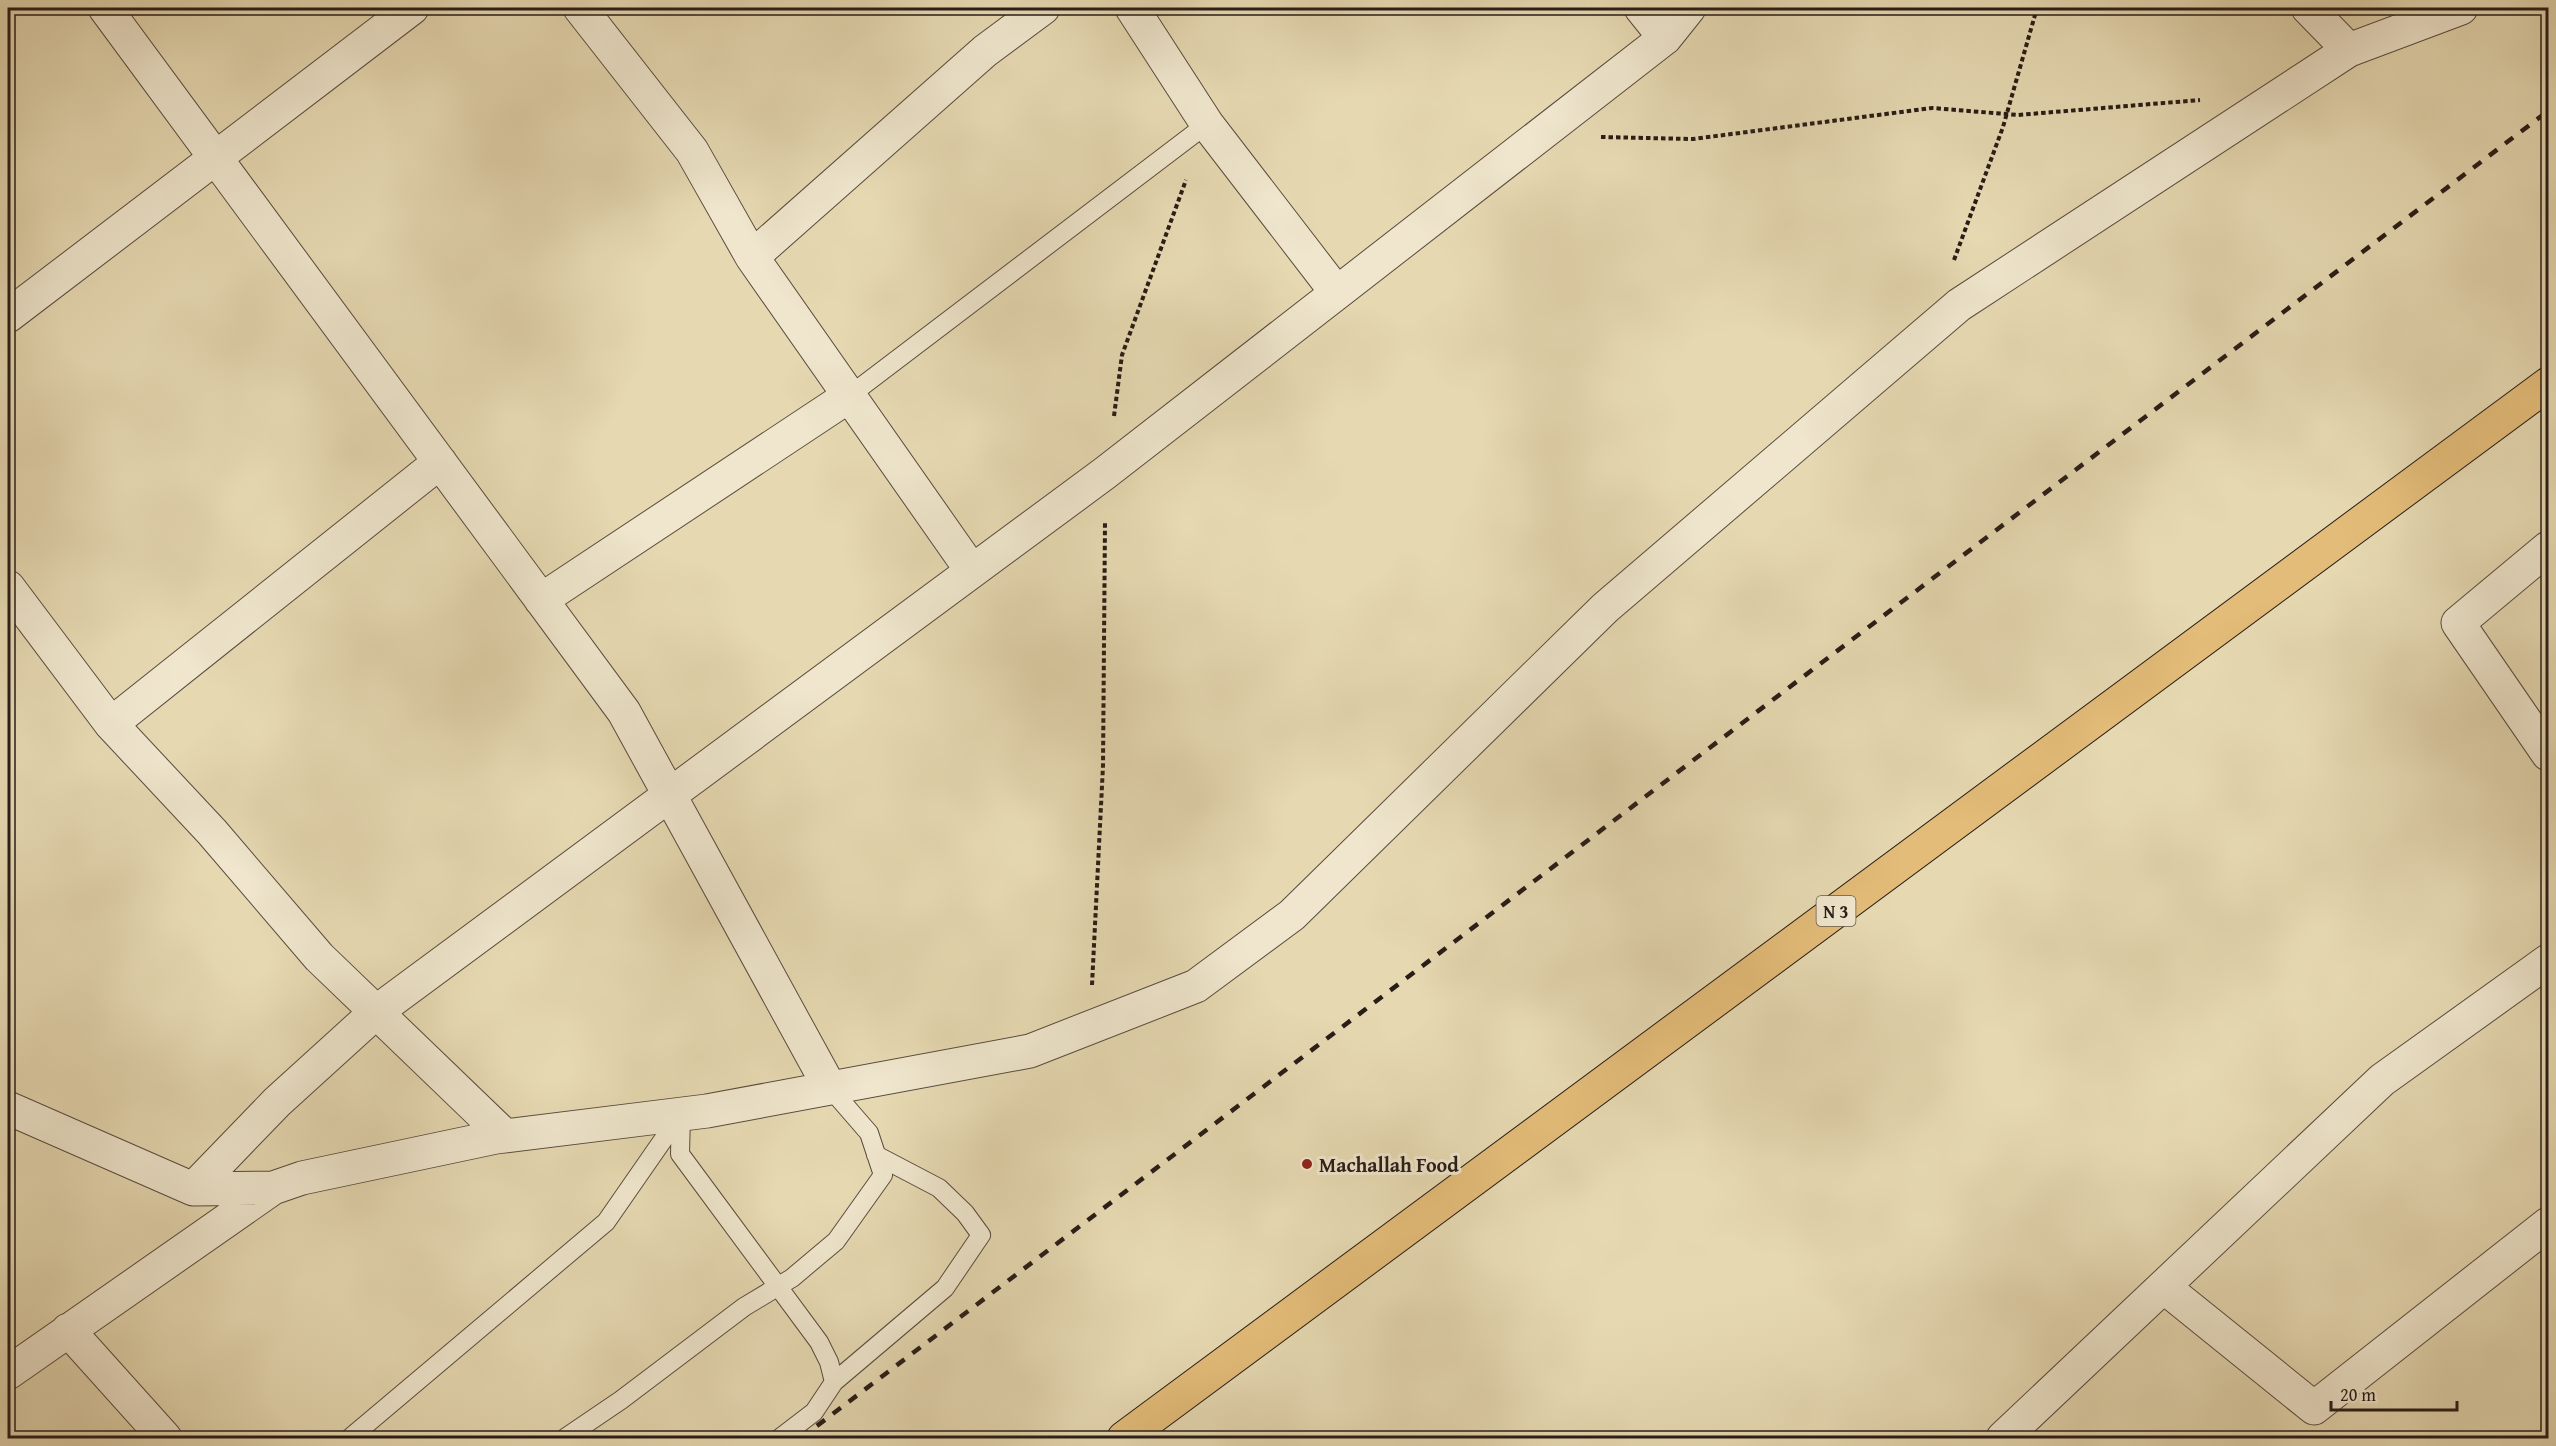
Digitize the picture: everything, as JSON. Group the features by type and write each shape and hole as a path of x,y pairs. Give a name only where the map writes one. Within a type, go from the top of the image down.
{"main road":[{"name":"N 3","path":"1124,1438 2548,384"}],"street":[{"path":"105,8 624,712 830,1088"},
{"path":"8,316 412,8"},
{"path":"580,8 692,151 752,257 972,572"},
{"path":"752,257 985,51 1043,8"},
{"path":"1132,8 1207,124 1337,293"},
{"path":"1641,8 1665,38"},
{"path":"193,1189 277,1102 376,1012 1105,473 1665,38 1689,8"},
{"path":"2308,8 2349,50"},
{"path":"8,1373 273,1188 302,1178 505,1136 681,1114 1030,1051 1196,986 1292,915 1605,608 1959,305 2349,50 2461,8"},
{"path":"542,600 849,396"},
{"path":"111,724 440,462"},
{"path":"2548,548 2458,623 2548,754"},
{"path":"8,587 111,724 212,832 319,957 505,1136"},
{"path":"2003,1438 2382,1080 2548,961"},
{"path":"8,1108 193,1189 273,1188"},
{"path":"2164,1287 2314,1408 2548,1224"},
{"path":"68,1330 165,1438"}],"lane":[{"path":"849,396 1207,124"},
{"path":"565,1438 621,1400 744,1307 792,1278 836,1241 883,1175 869,1133 830,1088"},
{"path":"681,1114 680,1154 819,1342 829,1362 834,1382"},
{"path":"361,1435 606,1222 681,1114"},
{"path":"780,1438 814,1412 834,1382 945,1288 981,1235 965,1213 939,1188 876,1155"}],"path":[{"path":"1952,267 2007,114 2037,8"},
{"path":"1599,137 1693,139 1932,108 2018,115 2206,99"},
{"path":"1089,1028 1102,766 1105,473 1122,355 1186,179"}],"railway":[{"path":"801,1438 2548,111"}],"place":[{"name":"Machallah Food","path":"1307,1164"}]}
